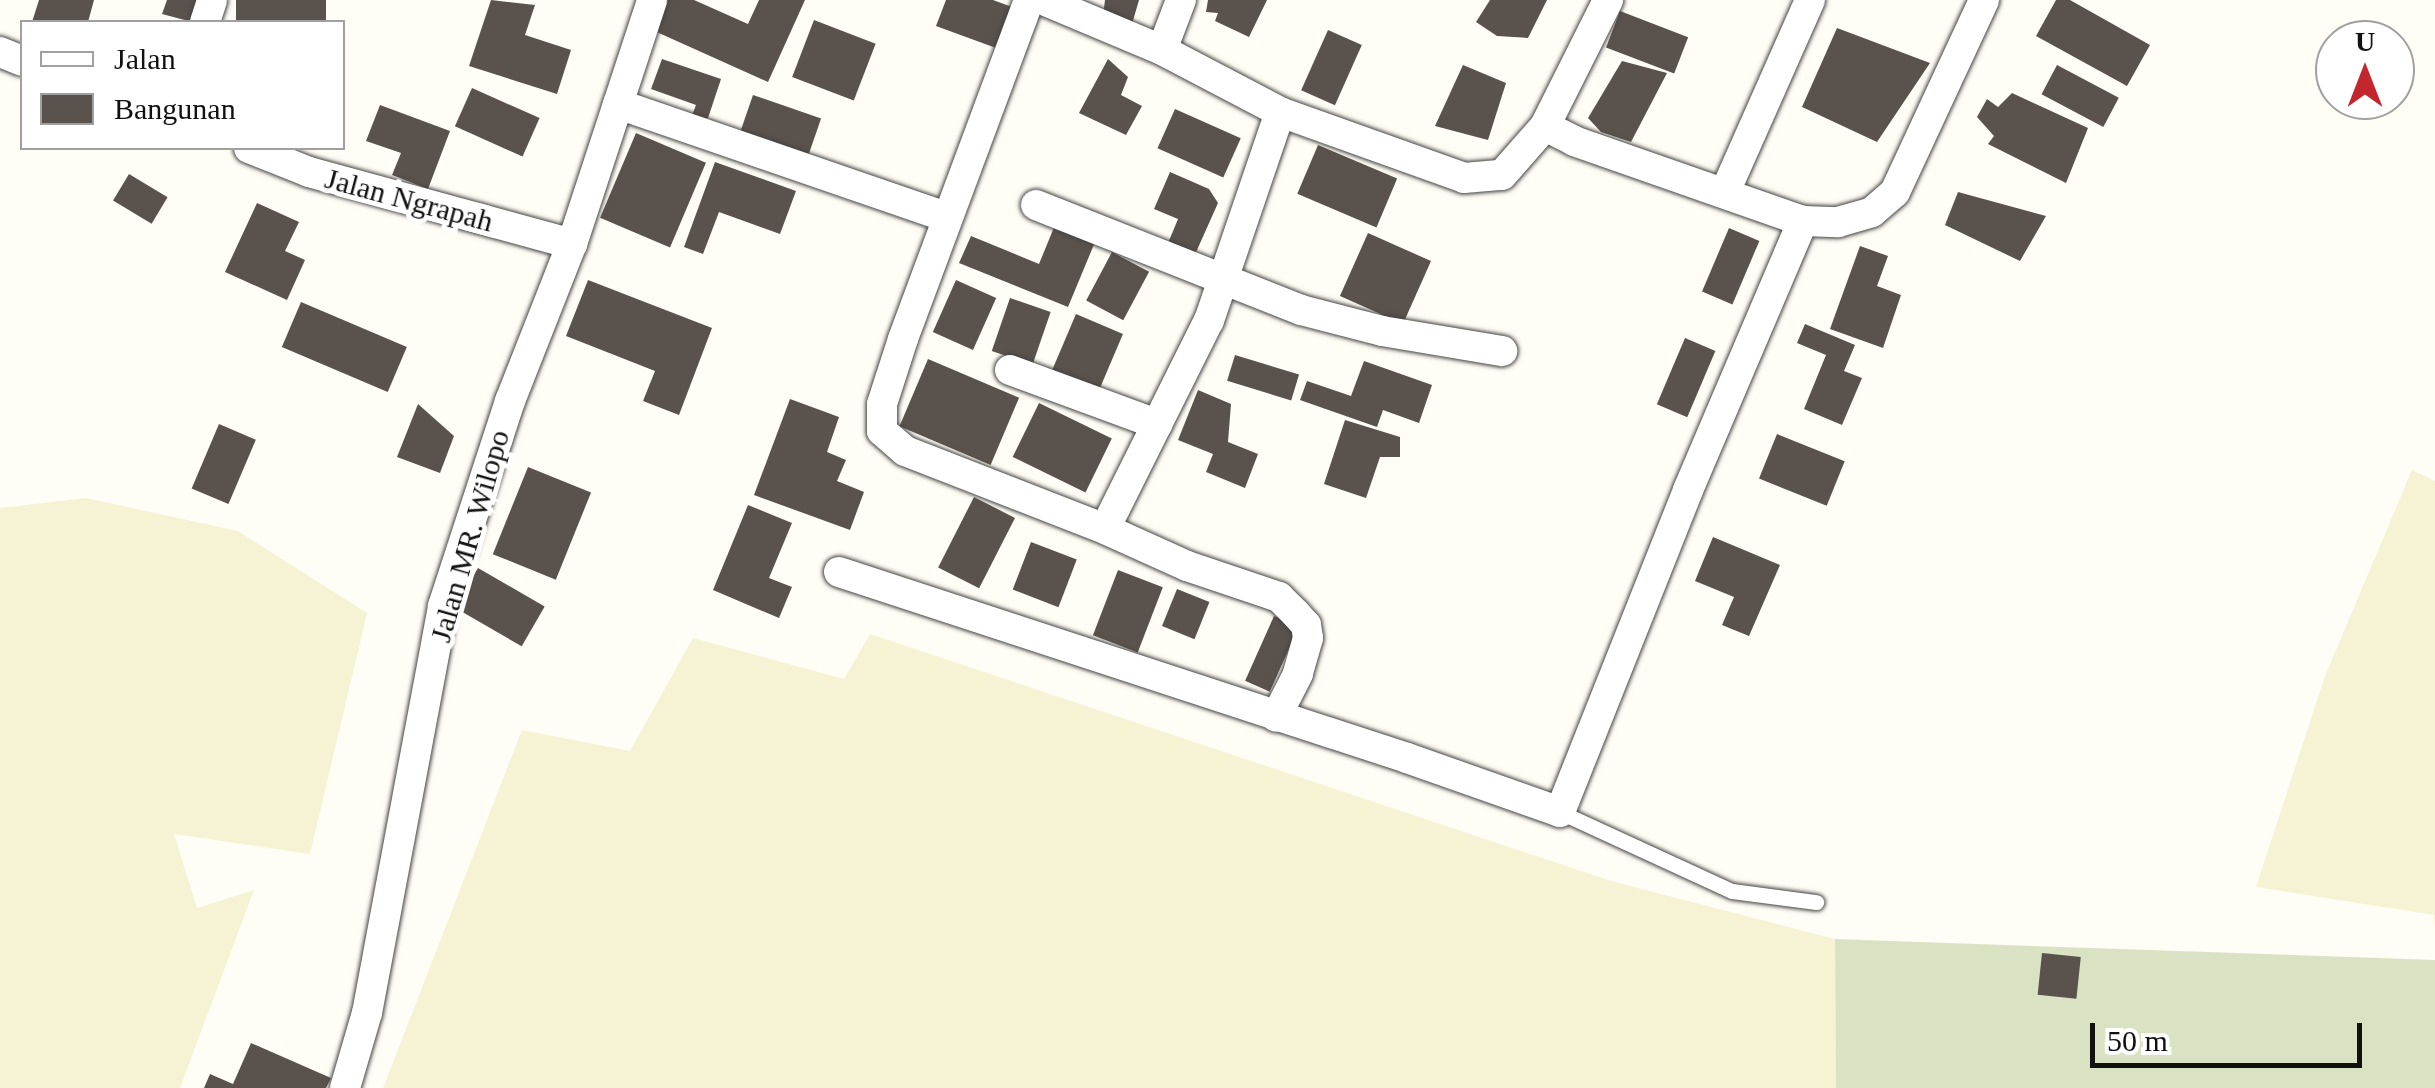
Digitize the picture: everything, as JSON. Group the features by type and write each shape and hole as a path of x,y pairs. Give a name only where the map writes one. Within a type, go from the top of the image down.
{"street":[{"name":"Jalan MR. Wilopo","path":"345,1088 367,1014 444,606 510,401 572,244 652,0"},
{"path":"1029,0 882,404 882,431 904,451 1105,529 1188,566 1279,597 1306,625 1308,638 1298,674 1276,717"},
{"path":"1043,0 1162,50 1280,112 1464,178 1502,176 1545,126 1608,0"},
{"path":"1162,50 1181,0"},
{"path":"1726,192 1810,0"},
{"path":"1545,126 1574,141 1804,221 1838,222 1872,212 1895,192 1984,0"},
{"path":"618,104 947,217"},
{"path":"1105,529 1209,320 1280,112"},
{"name":"Jalan Ngrapah","path":"254,150 309,172 572,244"},
{"path":"1036,205 1222,282 1341,322 1502,351"},
{"path":"838,572 1560,812 1688,490 1804,221"},
{"path":"1010,370 1158,424"}],"lane":[{"path":"1560,812 1732,891 1816,902"}],"shaded area":[{"path":"2412,470 2435,481 2435,932 2434,915 2256,887 2325,676"},
{"path":"86,498 238,531 367,613 310,854 174,834 197,908 254,890 180,1088 0,1088 0,508"},
{"path":"870,634 1611,881 1835,939 1836,1088 383,1088 522,730 630,751 693,638 844,679"}],"green space":[{"path":"1835,939 2435,960 2435,1088 1836,1088"}],"building":[{"path":"39,0 94,0 89,20 33,20"},
{"path":"167,0 199,0 193,20 162,14"},
{"path":"236,0 326,0 326,20 236,20"},
{"path":"491,0 535,5 525,35 571,50 557,94 469,66"},
{"path":"663,0 694,0 748,24 759,0 805,0 768,82 650,29"},
{"path":"946,0 993,0 1012,7 996,48 936,26"},
{"path":"1105,0 1139,0 1132,24 1103,16"},
{"path":"1208,0 1267,0 1249,37 1215,21 1218,13 1206,12"},
{"path":"1490,0 1547,0 1528,38 1497,36 1476,22"},
{"path":"2056,0 2070,0 2150,45 2127,86 2036,36"},
{"path":"1620,11 1688,37 1674,74 1606,47"},
{"path":"814,20 876,44 854,101 792,77"},
{"path":"1837,28 1930,63 1877,142 1802,107"},
{"path":"1328,30 1362,45 1335,105 1301,90"},
{"path":"662,59 721,79 708,118 691,118 696,105 651,89"},
{"path":"1108,59 1128,77 1121,95 1142,106 1126,135 1079,113"},
{"path":"1622,61 1667,73 1631,142 1601,132 1588,118"},
{"path":"1463,65 1506,83 1488,140 1435,126"},
{"path":"2057,65 2119,98 2103,127 2042,94"},
{"path":"472,88 540,118 523,156 455,126"},
{"path":"2012,93 2088,128 2066,183 1988,144 1994,136 1977,117 1987,99 1998,107"},
{"path":"753,95 821,118 808,156 740,133"},
{"path":"380,105 450,131 428,189 392,175 401,153 366,141"},
{"path":"1175,109 1241,138 1223,178 1158,148"},
{"path":"636,133 706,163 670,247 600,218"},
{"path":"1318,145 1397,179 1376,227 1297,194"},
{"path":"715,162 796,191 780,234 719,212 703,254 684,247"},
{"path":"1170,172 1209,189 1218,203 1193,259 1166,248 1178,219 1154,209"},
{"path":"129,174 168,197 152,224 113,201"},
{"path":"1958,192 2046,216 2020,261 1945,225"},
{"path":"257,203 299,222 285,251 305,260 287,300 225,272"},
{"path":"1055,225 1095,242 1068,307 959,263 971,236 1039,264"},
{"path":"1729,228 1759,241 1732,304 1702,292"},
{"path":"1368,233 1431,261 1403,324 1340,296"},
{"path":"1860,246 1888,256 1877,286 1901,295 1883,348 1830,329"},
{"path":"1112,252 1149,272 1123,320 1086,301"},
{"path":"588,280 712,328 679,415 643,401 655,371 566,336"},
{"path":"956,280 996,298 973,350 933,332"},
{"path":"1010,298 1051,312 1032,365 992,351"},
{"path":"301,302 407,347 388,392 282,347"},
{"path":"1076,314 1123,334 1099,391 1052,371"},
{"path":"1805,324 1855,345 1844,371 1862,378 1842,425 1804,409 1826,355 1797,343"},
{"path":"1685,338 1715,351 1687,417 1657,404"},
{"path":"1235,355 1299,375 1291,400 1227,381"},
{"path":"928,359 1019,398 991,465 899,426"},
{"path":"1364,361 1432,385 1419,423 1383,410 1377,427 1300,400 1307,381 1351,396"},
{"path":"1198,390 1231,404 1228,442 1258,454 1245,488 1206,472 1213,454 1178,440"},
{"path":"790,399 839,417 827,452 846,460 837,481 864,492 850,530 754,495"},
{"path":"1039,403 1112,439 1086,492 1013,457"},
{"path":"418,404 454,436 440,473 397,457"},
{"path":"1345,420 1400,437 1400,457 1380,457 1366,498 1324,484"},
{"path":"219,424 256,440 228,504 192,488"},
{"path":"1777,434 1845,461 1827,506 1759,479"},
{"path":"528,467 591,492 556,580 493,554"},
{"path":"974,497 1015,518 979,588 938,567"},
{"path":"748,505 792,523 769,578 792,587 779,618 713,590"},
{"path":"1713,537 1780,565 1749,636 1722,625 1734,597 1695,581"},
{"path":"1031,542 1077,560 1058,607 1013,590"},
{"path":"478,568 545,606 522,646 455,608"},
{"path":"1118,570 1163,587 1138,653 1093,635"},
{"path":"1177,589 1209,602 1194,639 1162,626"},
{"path":"1274,616 1299,627 1270,692 1245,681"},
{"path":"2042,953 2081,957 2076,999 2038,995"},
{"path":"251,1043 331,1078 326,1088 204,1088 210,1074 233,1084"}]}
